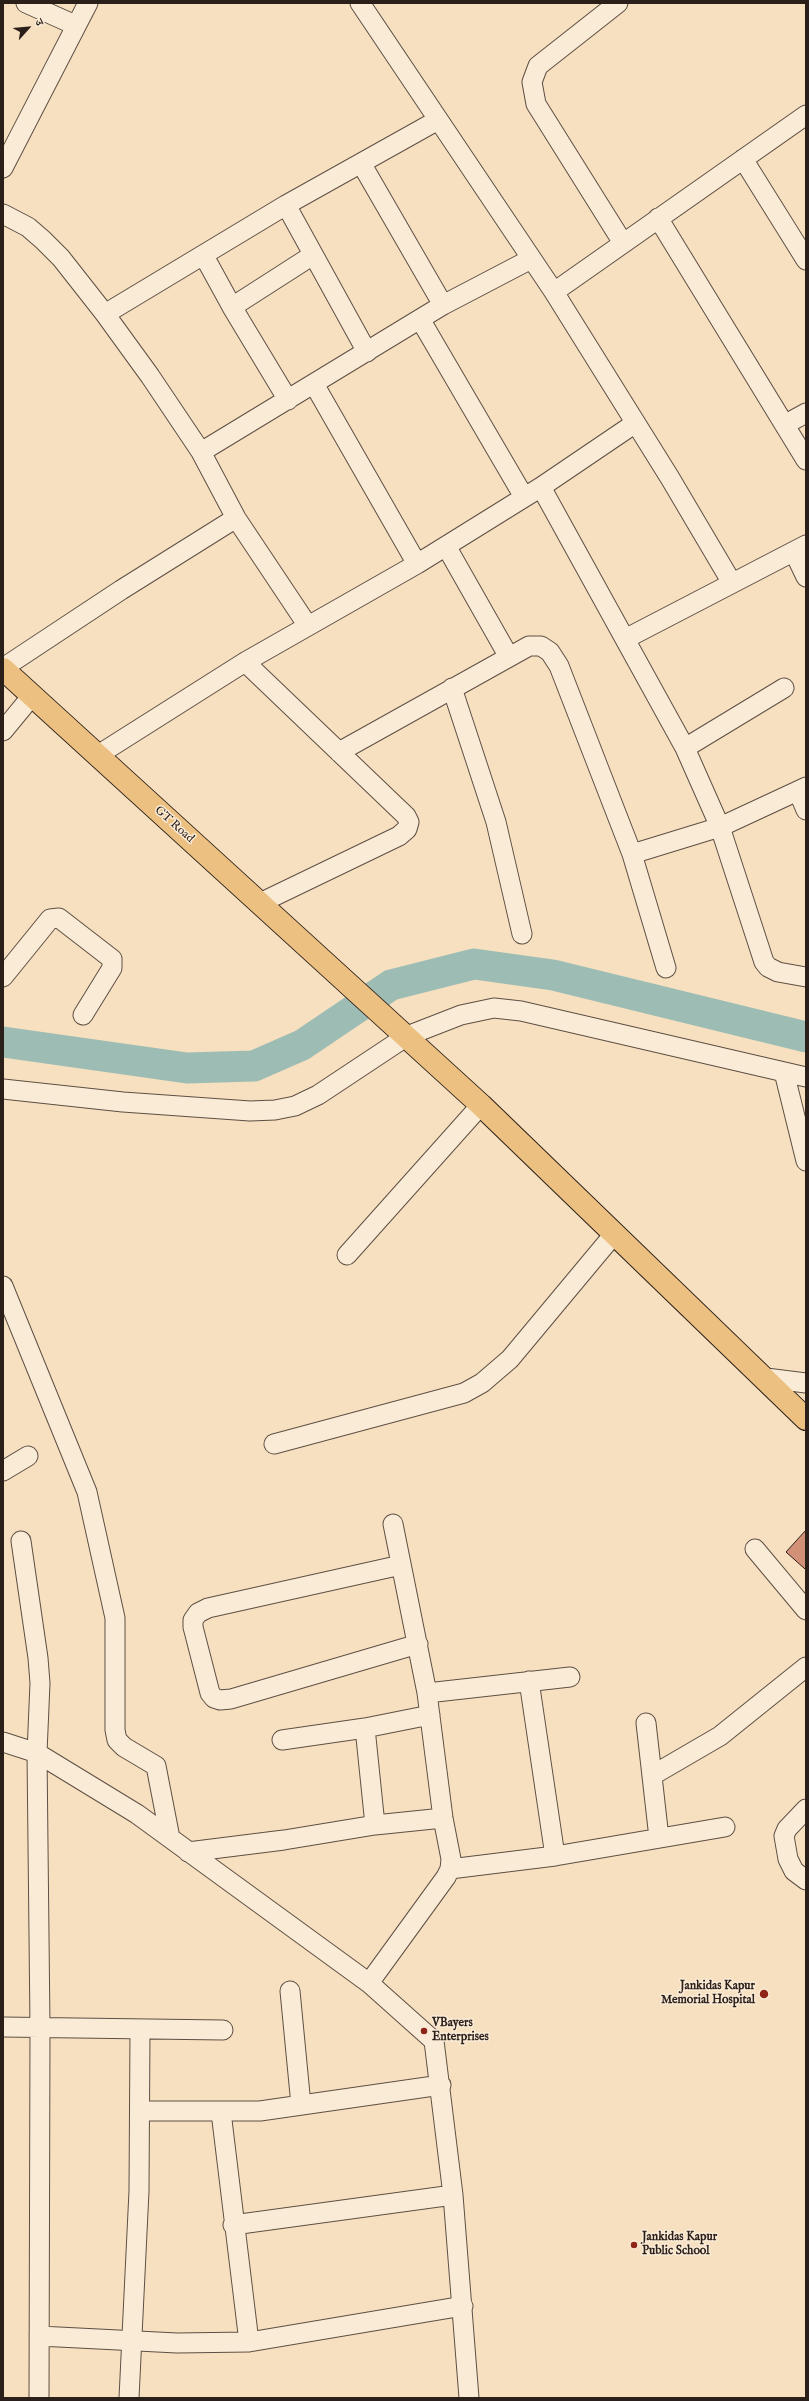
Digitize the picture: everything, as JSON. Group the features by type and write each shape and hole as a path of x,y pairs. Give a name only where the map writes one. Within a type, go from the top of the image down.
{"main road":[{"name":"GT Road","path":"3,669 31,697 98,755 481,1105 766,1378 806,1419"}],"street":[{"path":"26,3 75,25"},
{"path":"3,168 75,25 88,3"},
{"path":"360,3 554,292 634,424 670,478 732,583"},
{"path":"618,3 538,66 532,82 536,104 623,243"},
{"path":"554,292 806,115"},
{"path":"105,314 204,256 286,205 438,120"},
{"path":"743,159 806,260"},
{"path":"361,164 443,305"},
{"path":"286,205 367,352"},
{"path":"3,214 28,227 43,240 61,258 105,314 150,376 201,452 236,518 308,626"},
{"path":"658,218 786,424 806,460"},
{"path":"232,307 313,255"},
{"path":"204,256 232,307 288,400"},
{"path":"201,452 443,305 531,259"},
{"path":"420,319 524,498"},
{"path":"314,384 417,564"},
{"path":"786,424 806,413"},
{"path":"98,755 245,662 417,564 524,498 634,424"},
{"path":"541,487 685,748 720,827 764,962 768,967 778,972 806,977"},
{"path":"3,669 121,590 236,518"},
{"path":"446,546 509,657"},
{"path":"625,639 800,549 806,577"},
{"path":"339,752 509,657 535,645 542,646 550,652 558,666 632,854 666,968"},
{"path":"245,662 406,816 409,822 408,829 399,836 260,903"},
{"path":"452,688 496,822 522,934"},
{"path":"685,748 784,688"},
{"path":"3,731 31,697"},
{"path":"632,854 720,827 802,789 806,810"},
{"path":"3,977 50,919 59,918 112,959 112,968 83,1015"},
{"path":"3,1089 123,1102 250,1111 275,1110 296,1106 318,1095 400,1031 494,1008 521,1011 806,1077"},
{"path":"784,1072 806,1161"},
{"path":"347,1255 481,1105"},
{"path":"274,1444 464,1393 482,1383 510,1359 615,1233"},
{"path":"3,1286 87,1492 115,1618 115,1730 117,1740 124,1747 156,1766 170,1838"},
{"path":"766,1378 806,1383"},
{"path":"3,1471 28,1456"},
{"path":"369,1983 450,1869 451,1858 443,1818 427,1693 393,1524"},
{"path":"21,1542 38,1658 37,1753 40,2027 39,2398"},
{"path":"755,1549 806,1610"},
{"path":"401,1566 208,1608 198,1613 193,1620 193,1627 210,1693 220,1700 231,1699 418,1644"},
{"path":"653,1774 720,1736 805,1670"},
{"path":"427,1693 570,1677"},
{"path":"528,1681 555,1856"},
{"path":"282,1740 365,1728 430,1715"},
{"path":"646,1723 653,1774 659,1838"},
{"path":"365,1728 375,1825"},
{"path":"3,1742 37,1753 137,1814 369,1983 434,2041 441,2085 453,2195 463,2306 469,2398"},
{"path":"806,1809 787,1829 784,1836 788,1859 794,1871 806,1880"},
{"path":"188,1852 284,1840 375,1825 443,1818"},
{"path":"450,1869 555,1856 725,1827"},
{"path":"290,1991 301,2105"},
{"path":"3,2027 223,2030"},
{"path":"129,2398 138,2191 140,2030"},
{"path":"140,2111 260,2111 441,2085"},
{"path":"221,2112 233,2225 249,2342"},
{"path":"233,2225 453,2195"},
{"path":"39,2336 177,2343 249,2342 463,2306"}],"building":[{"path":"806,1530 806,1568 805,1569 786,1552"}],"waterway":[{"path":"3,1042 187,1068 254,1066 302,1045 391,985 474,964 553,975 806,1037"}],"place":[{"name":"Jankidas Kapur Memorial Hospital","path":"764,1994"},
{"name":"VBayers Enterprises","path":"424,2031"},
{"name":"Jankidas Kapur Public School","path":"634,2245"}]}
